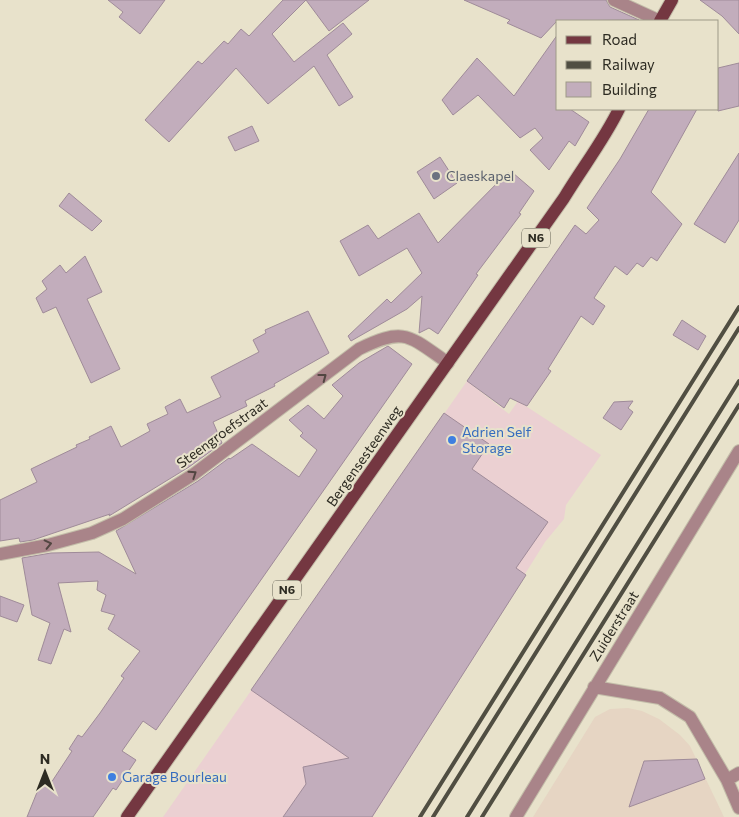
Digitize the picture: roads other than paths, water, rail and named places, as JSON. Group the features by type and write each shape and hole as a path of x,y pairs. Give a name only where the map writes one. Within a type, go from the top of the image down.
{"main road":[{"path":"661,20 672,0"},
{"name":"Bergensesteenweg","path":"127,817 564,198 587,160 607,134 619,110"}],"street":[{"path":"614,0 658,20"},
{"name":"Steengroefstraat","path":"0,554 48,545 92,533 123,519 194,474 359,350 383,338 395,335 413,339 448,363"},
{"name":"Zuiderstraat","path":"516,817 739,451"},
{"path":"594,687 660,698 690,717 727,780 739,808"},
{"path":"727,780 739,773"}],"railway":[{"path":"420,817 739,307"},
{"path":"433,817 739,328"},
{"path":"467,817 739,381"},
{"path":"482,817 739,405"}],"place":[{"name":"Claeskapel","path":"436,176"},
{"name":"Adrien Self Storage","path":"452,440"},
{"name":"Garage Bourleau","path":"112,777"}]}
